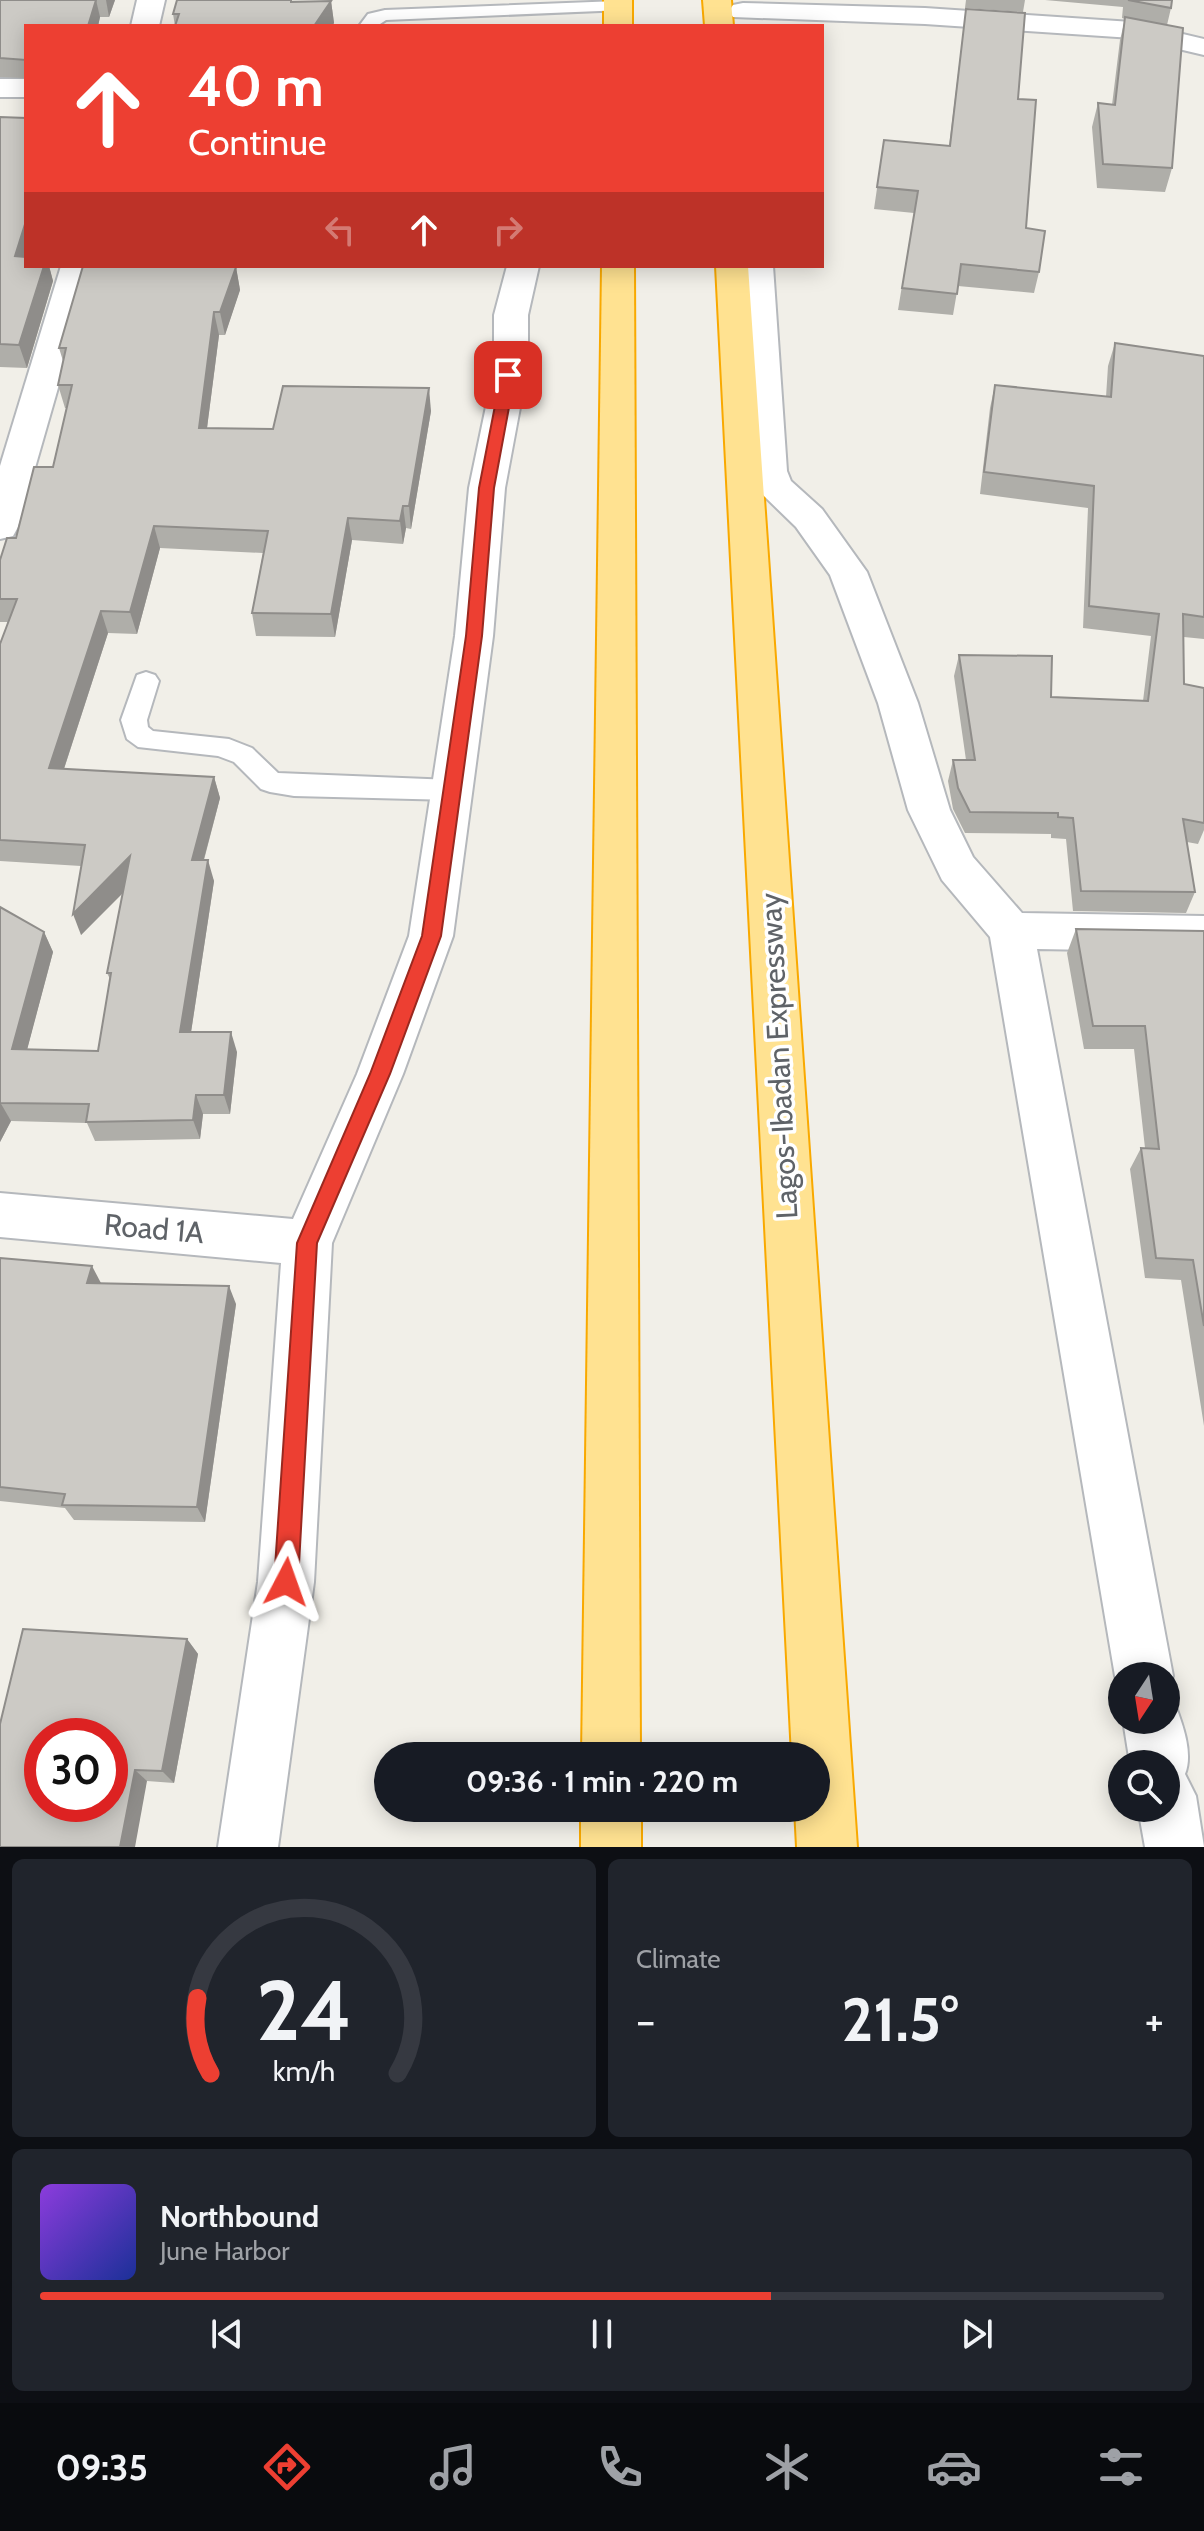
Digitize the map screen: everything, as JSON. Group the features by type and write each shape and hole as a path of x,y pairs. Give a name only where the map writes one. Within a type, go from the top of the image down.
{"highway":[{"path":"611,1742 618,268"},
{"name":"Lagos-Ibadan Expressway","path":"732,268 827,1847"},
{"path":"611,1822 611,1847"}],"street":[{"path":"145,24 151,0"},
{"path":"733,13 925,16 1132,30 1204,47"},
{"path":"0,88 24,88"},
{"path":"0,527 76,268"},
{"path":"248,1847 286,1582 307,1243 380,1074 431,936 474,636 487,488 505,397 511,353 511,315 523,268"},
{"path":"757,268 769,471 776,487 809,518 848,572 898,703 929,810 957,868 1011,931 1142,1662"},
{"path":"1011,931 1204,934"},
{"name":"Road 1A","path":"0,1215 307,1243"},
{"path":"1171,1822 1175,1847"}],"lane":[{"path":"370,24 374,18 385,15 496,18 618,11"},
{"path":"146,681 134,720 136,732 147,740 220,746 243,755 270,782 294,786 452,790"}],"building":[{"path":"0,0 96,0 89,24 24,24 24,60 0,58"},
{"path":"177,0 331,1 315,24 176,24 179,14 173,14"},
{"path":"1128,0 1172,0 1171,8"},
{"path":"966,9 1025,13 1018,99 1036,100 1026,228 1045,231 1039,272 961,264 957,294 902,288 918,191 877,187 884,140 950,146"},
{"path":"1125,17 1183,28 1172,168 1103,164 1098,103 1115,105"},
{"path":"0,117 24,118 24,227 15,256 24,257 24,268 43,268 19,345 0,344"},
{"path":"82,268 236,268 220,312 214,312 199,428 273,429 283,386 429,388 409,506 403,506 400,521 348,518 331,614 252,613 268,531 154,526 130,612 101,611 49,768 214,777 192,860 208,860 180,1032 231,1032 224,1095 196,1095 193,1120 86,1122 89,1104 0,1103 0,907 44,932 12,1049 98,1051 111,973 107,973 130,856 73,914 85,845 0,840 0,644 17,599 0,599 0,560 7,538 16,538 34,467 53,467 72,385 58,385 66,348 59,348"},
{"path":"1115,343 1204,356 1204,617 1183,614 1184,684 1204,688 1204,823 1183,819 1195,892 1081,891 1073,818 1058,817 1058,813 970,812 958,788 953,760 975,760 959,655 1052,656 1051,697 1148,701 1159,614 1089,606 1094,486 984,472 995,385 1111,397"},
{"path":"1076,929 1204,931 1204,1326 1193,1260 1156,1258 1141,1148 1159,1149 1145,1026 1093,1026"},
{"path":"0,1258 92,1266 87,1283 229,1286 197,1507 62,1505 65,1494 0,1487"},
{"path":"23,1629 187,1639 162,1771 135,1770 128,1806 128,1718 24,1718 24,1822 125,1822 120,1847 0,1847 0,1724"}],"route":[{"path":"286,1582 307,1243 380,1074 431,936 474,636 487,488 508,375"}]}
